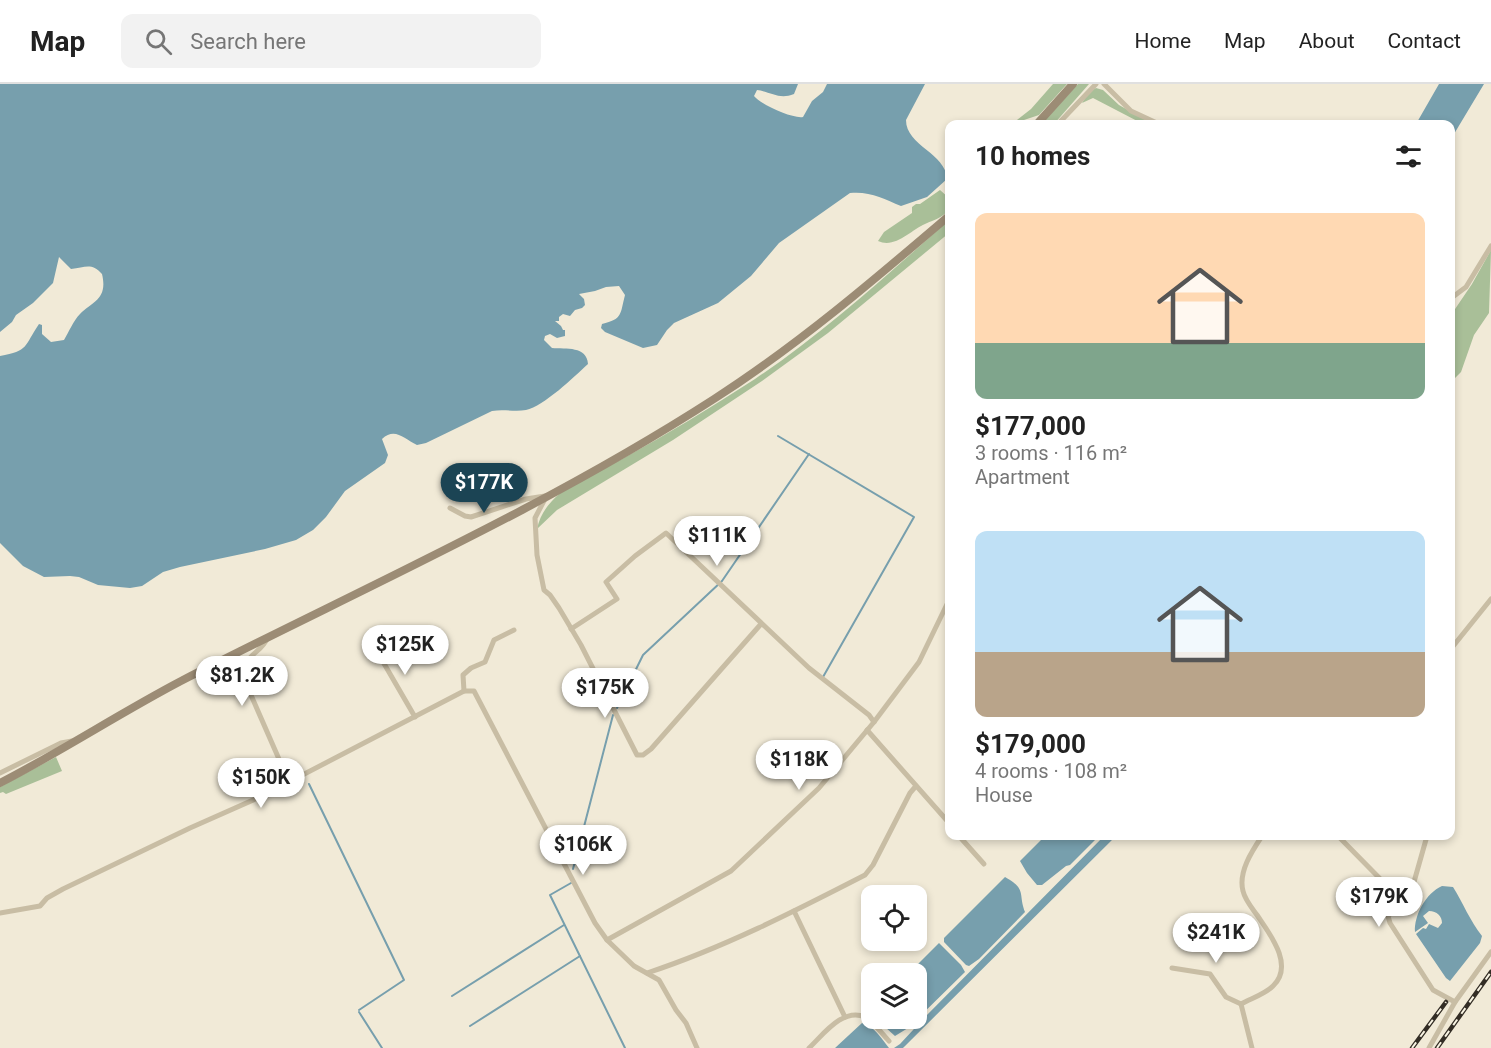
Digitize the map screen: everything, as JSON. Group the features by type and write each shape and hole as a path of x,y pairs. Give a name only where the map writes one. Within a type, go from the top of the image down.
{"street":[{"path":"1041,120 1073,84"},
{"path":"1062,120 1096,84"},
{"path":"1104,84 1131,111 1151,120"},
{"path":"0,783 142,702 547,496 648,440 756,371 864,289 945,219"},
{"path":"1455,295 1466,286 1491,246"},
{"path":"450,508 471,517 526,499 547,496"},
{"path":"547,496 535,518 535,537 544,590 550,595 571,628 635,752 640,756 651,749 761,624"},
{"path":"571,628 617,599 606,582 666,533 809,668 869,715 874,722"},
{"path":"1455,644 1491,599"},
{"path":"607,940 731,871 819,788 874,722 919,662 945,608"},
{"path":"464,691 463,675 471,668 485,662 494,640 514,630"},
{"path":"269,636 266,642 249,657 244,668 244,679 289,782"},
{"path":"375,648 415,717"},
{"path":"0,913 40,906 47,898 63,889 289,782 464,691 474,691 595,923 607,940 634,966 659,980 686,1023 697,1048"},
{"path":"867,730 945,819"},
{"path":"0,773 61,743 77,740"},
{"path":"648,973 675,964 794,911 865,875 873,865 910,793 916,786"},
{"path":"963,840 984,864"},
{"path":"1241,1004 1271,988 1278,980 1280,971 1280,959 1272,937 1242,890 1244,870 1252,851 1260,840"},
{"path":"1342,840 1401,900"},
{"path":"1426,840 1410,896 1401,900 1397,908 1388,916 1390,923 1433,990 1455,1002"},
{"path":"794,911 846,1017"},
{"path":"1429,1048 1455,1002 1491,952"},
{"path":"1172,968 1210,974 1226,997 1241,1004"},
{"path":"1241,1004 1252,1048"},
{"path":"809,1048 831,1027 846,1017 857,1015 867,1018 889,1041"}],"green space":[{"path":"1053,84 1067,84 1039,115 1017,120 1031,109"},
{"path":"1078,84 1089,84 1058,120 1045,120"},
{"path":"1096,88 1103,90 1119,105 1146,120 1135,120 1093,98 1082,103 1089,92"},
{"path":"940,190 945,194 945,214 897,241 884,243 878,241 884,232 912,213 912,207"},
{"path":"945,223 945,236 828,333 762,381 673,440 557,510 537,529 542,515 559,494 689,420 755,379 855,302"},
{"path":"1491,250 1489,313 1474,335 1461,372 1455,378 1455,309"},
{"path":"56,757 62,771 6,794 0,793 0,787"}],"water":[{"path":"0,84 798,84 794,94 789,96 757,90 754,96 785,114 803,117 812,101 823,92 827,84 925,84 906,120 908,129 912,137 940,162 945,170 945,181 927,197 901,206 870,194 850,193 779,243 751,276 718,303 674,323 657,345 643,348 605,332 601,328 602,324 617,318 621,311 625,295 619,286 579,294 584,299 585,305 575,310 570,316 563,314 559,317 559,321 555,321 565,330 565,336 557,338 550,334 545,336 544,340 552,348 580,351 587,358 588,364 541,403 526,410 492,411 426,443 417,445 400,435 391,434 382,439 388,455 385,463 345,491 326,517 313,530 296,540 265,549 163,572 142,586 130,588 98,585 79,577 70,576 44,577 23,566 0,543 0,356 16,352 25,346 39,324 42,325 42,334 51,342 64,340 73,323 101,294 102,274 88,267 71,269 59,257 53,283 0,332"},
{"path":"1439,84 1484,84 1455,132 1455,120 1418,120"},
{"path":"1041,840 1095,840 1070,865 1042,885 1037,885 1020,861"},
{"path":"1100,840 1112,840 927,1024 927,1015"},
{"path":"1005,877 1012,881 1021,892 1025,912 979,959 969,966 966,965 944,942 944,938"},
{"path":"1442,886 1453,887 1482,936 1480,943 1450,981 1416,934 1423,928 1426,929 1429,924 1438,928 1442,923 1440,916 1429,911 1423,916 1428,923 1415,932 1422,905 1436,889"},
{"path":"939,943 965,972 927,1009 927,963 919,963"},
{"path":"861,1024 861,1029 874,1030 889,1048 835,1048"},
{"path":"887,1029 906,1029 895,1036"},
{"path":"914,1029 922,1029 903,1048 894,1048"}],"waterway":[{"path":"778,436 914,517 823,677"},
{"path":"617,708 643,655 722,581 809,454"},
{"path":"573,869 613,715"},
{"path":"309,784 404,980 359,1010"},
{"path":"571,883 550,895 625,1048"},
{"path":"452,996 564,925"},
{"path":"470,1026 580,956"},
{"path":"359,1012 382,1048"}],"railway":[{"path":"1437,1048 1491,972"},
{"path":"1412,1048 1446,1002"}]}
